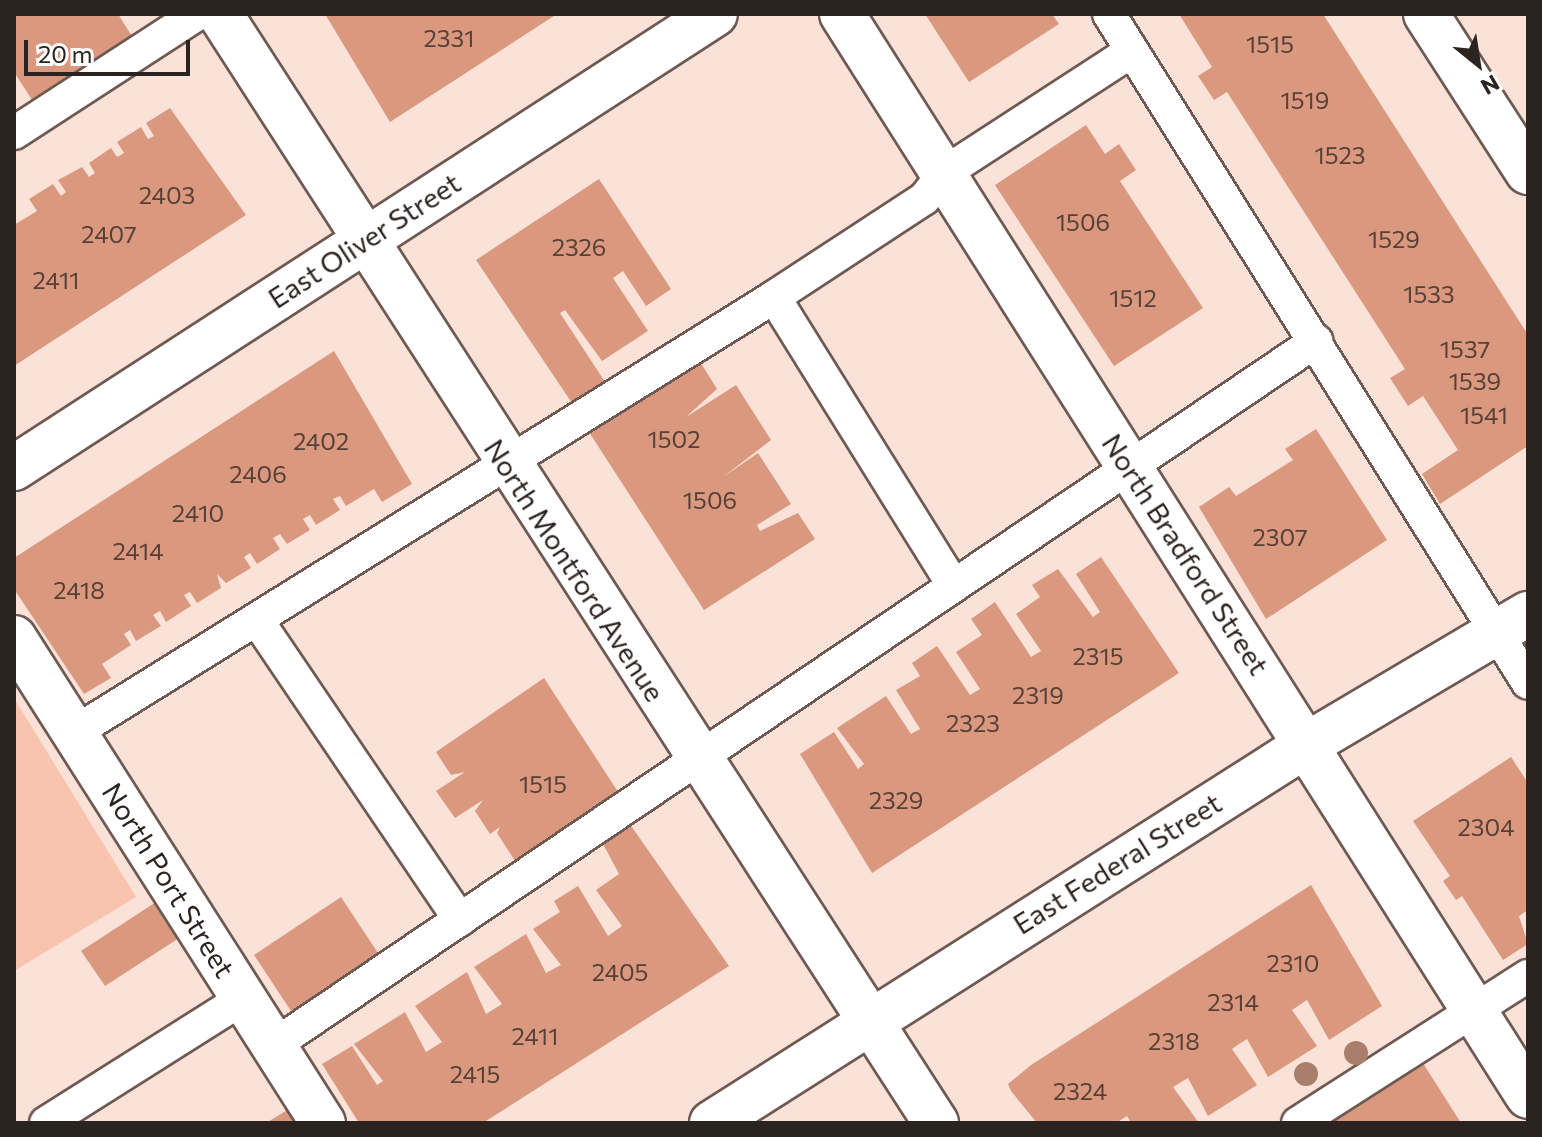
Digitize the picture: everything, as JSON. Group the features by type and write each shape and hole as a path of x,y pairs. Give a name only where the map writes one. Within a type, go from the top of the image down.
{"street":[{"name":"North Montford Avenue","path":"220,14 505,465 936,1123"},
{"name":"East Oliver Street","path":"14,468 715,14"},
{"name":"North Bradford Street","path":"842,14 1308,744 1528,1096"},
{"path":"1426,14 1528,172"},
{"name":"East Federal Street","path":"712,1123 869,1019 1308,744 1512,623"},
{"name":"North Port Street","path":"14,638 323,1123"}],"lane":[{"path":"14,133 197,14"},
{"path":"1109,14 1316,341 1512,623 1528,683"},
{"path":"75,732 774,297 924,199 944,173 1132,51"},
{"path":"774,297 954,586"},
{"path":"274,1045 1316,341"},
{"path":"257,620 460,920"},
{"path":"1298,1123 1528,976"},
{"path":"46,1123 244,998"}],"shaded area":[{"path":"14,698 136,897 14,971"}],"building":[{"path":"14,14 118,14 135,41 36,106 14,72"},
{"path":"325,14 557,14 390,122"},
{"path":"925,14 1052,14 1059,24 969,82"},
{"path":"1179,14 1323,14 1528,335 1528,446 1440,504 1422,474 1458,450 1423,396 1408,406 1390,378 1405,369 1227,92 1214,100 1198,76 1212,67"},
{"path":"170,108 246,215 14,366 14,225 37,211 29,199 53,184 61,196 66,192 58,180 82,167 89,177 95,173 89,163 111,148 117,157 124,153 117,142 141,127 148,139 154,136 146,123"},
{"path":"1086,125 1105,154 1119,144 1136,170 1120,181 1203,308 1114,366 995,185"},
{"path":"599,179 671,289 646,306 623,271 613,278 648,331 602,361 565,310 560,313 609,388 576,409 476,260"},
{"path":"334,351 412,484 382,502 374,489 346,506 340,496 333,499 340,510 316,525 310,515 303,519 310,530 287,544 280,534 273,538 280,549 257,564 250,553 244,557 251,568 226,583 217,574 221,588 197,603 190,592 184,595 191,606 166,622 160,611 153,615 161,626 136,641 130,630 124,634 131,645 102,664 111,678 84,694 14,589 14,558"},
{"path":"699,360 717,389 686,417 736,385 771,440 723,477 758,453 791,504 757,525 760,531 798,513 815,539 704,610 587,429"},
{"path":"1316,429 1387,540 1266,619 1199,507 1229,487 1236,496 1293,460 1285,449"},
{"path":"1101,557 1179,673 872,873 800,754 834,732 858,769 864,764 837,728 886,696 911,734 920,729 896,690 920,676 912,663 937,646 970,695 980,689 956,652 982,635 971,619 995,602 1031,657 1041,651 1016,614 1040,597 1032,585 1058,569 1093,617 1100,612 1076,574"},
{"path":"544,678 624,801 517,864 497,833 500,827 490,834 475,811 483,800 455,818 436,791 465,772 451,775 436,752"},
{"path":"1511,757 1528,783 1528,910 1519,916 1528,944 1503,960 1462,896 1456,900 1443,881 1450,876 1413,821"},
{"path":"627,820 729,966 483,1123 359,1123 322,1064 352,1046 377,1085 383,1081 354,1044 405,1012 426,1052 442,1042 415,1006 467,972 486,1014 502,1004 474,967 526,934 546,973 561,965 533,929 560,912 554,901 578,886 608,936 622,926 596,890 619,874 600,838"},
{"path":"1311,885 1382,1006 1329,1040 1307,1000 1292,1010 1317,1046 1268,1077 1247,1039 1232,1049 1257,1085 1208,1116 1188,1078 1173,1087 1199,1123 1131,1123 1127,1116 1116,1123 1037,1123 1011,1091 1008,1084 1031,1065"},
{"path":"341,897 378,953 291,1011 254,955"},
{"path":"156,902 179,938 105,986 81,951"},
{"path":"1421,1060 1461,1123 1327,1123"},
{"path":"289,1109 299,1123 266,1123"}]}
